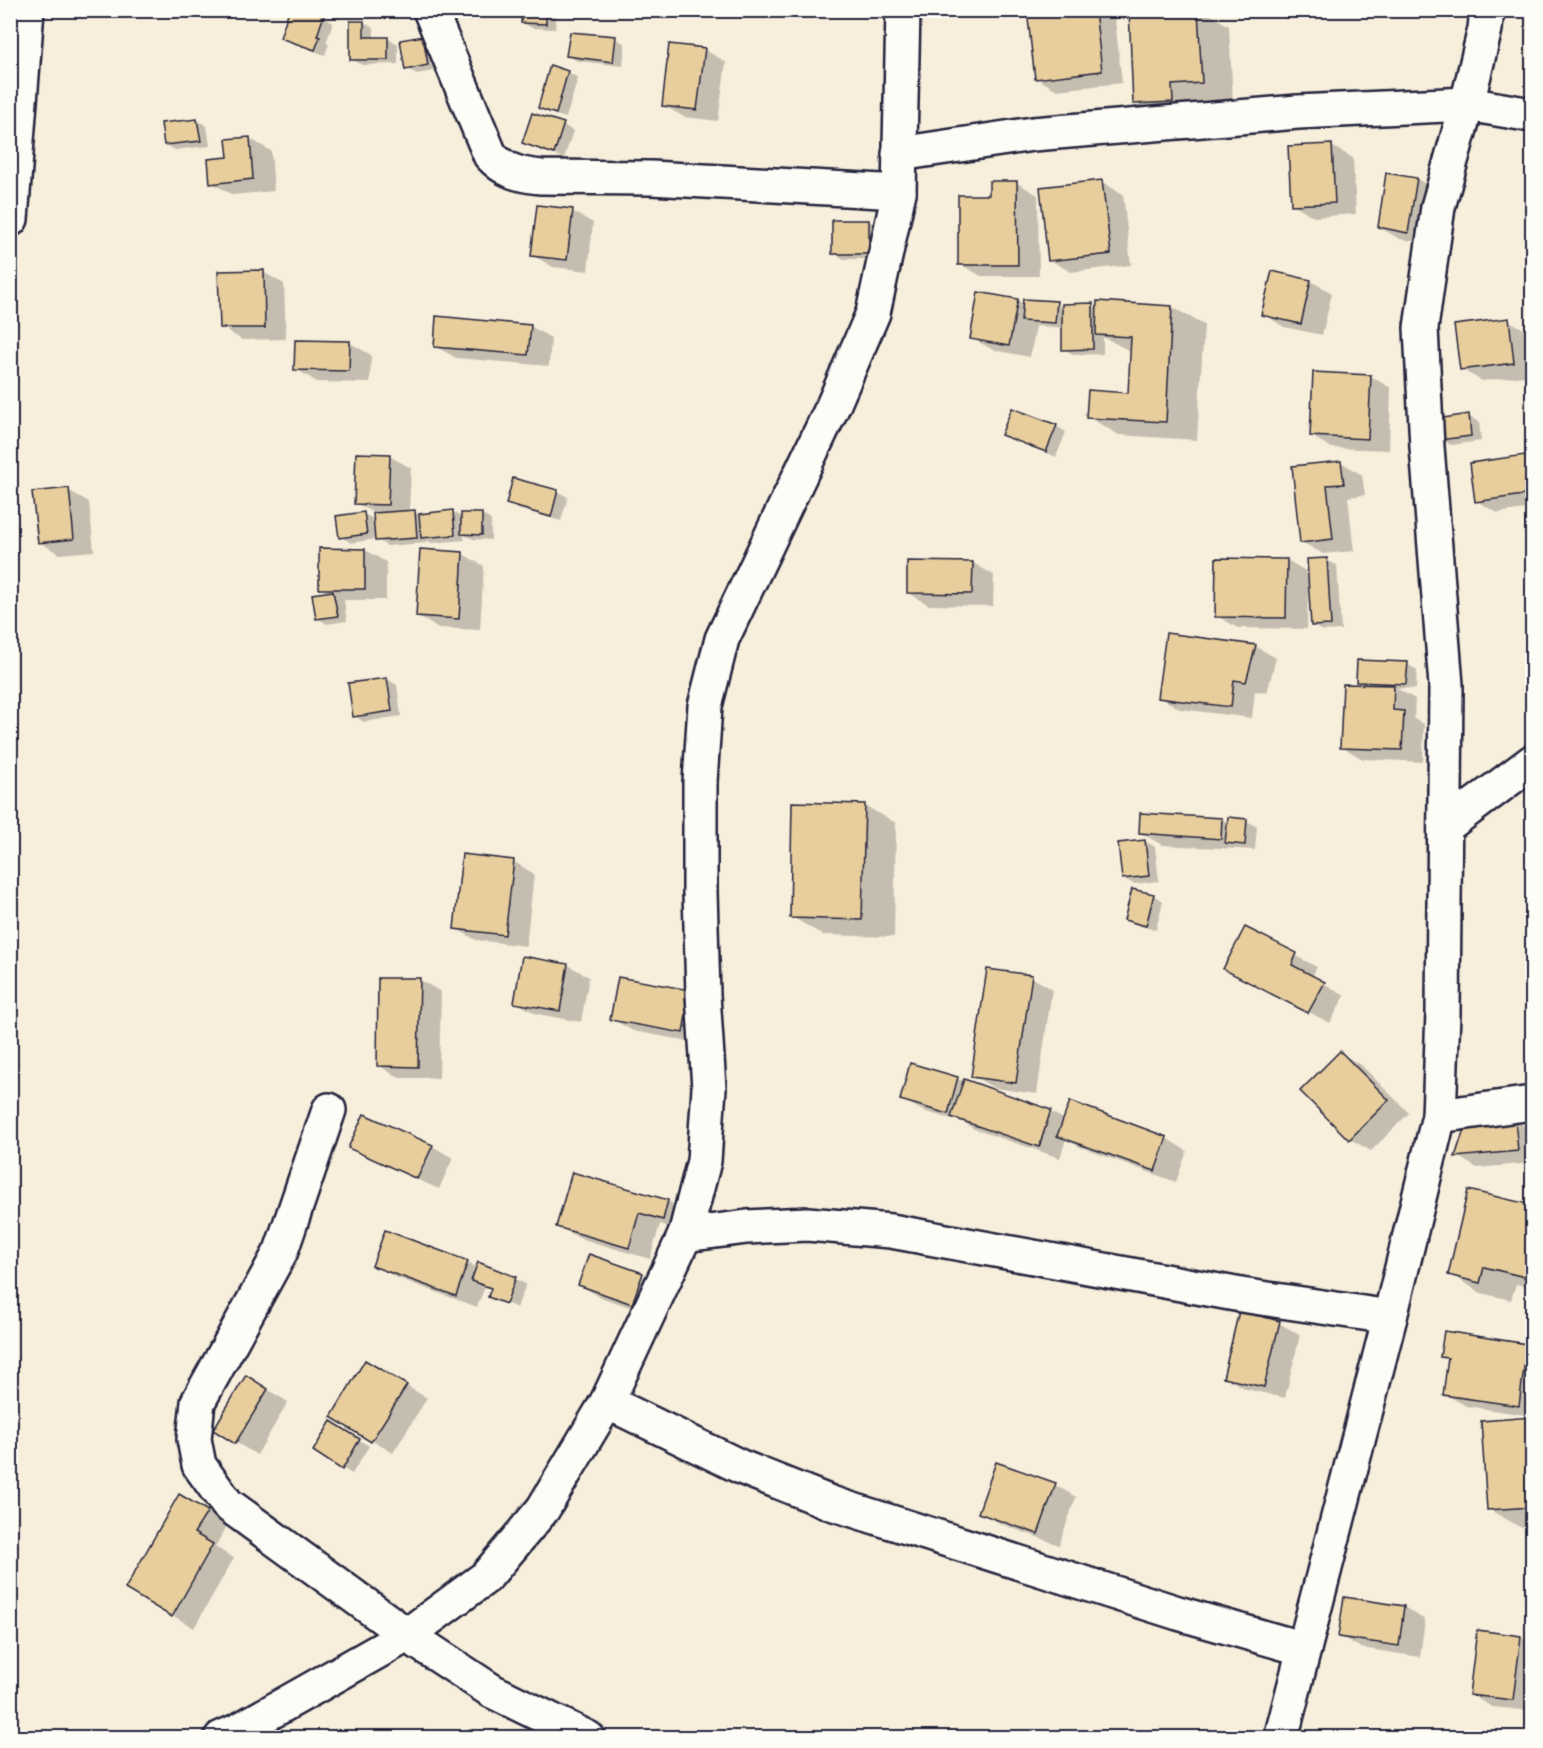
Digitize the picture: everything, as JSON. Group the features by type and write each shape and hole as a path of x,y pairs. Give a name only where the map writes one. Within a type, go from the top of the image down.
{"street":[{"path":"11,219 27,10"},
{"path":"430,10 490,155 508,171 524,176 541,177 651,178 899,192"},
{"path":"221,1737 239,1730 407,1635 486,1577 543,1509 607,1402 685,1235 704,1161 709,1088 702,995 700,892 700,782 705,706 722,639 828,416 873,313 899,192 903,10"},
{"path":"1281,1737 1390,1317 1439,1116 1443,1013 1446,685 1426,447 1421,328 1438,207 1467,104 1485,29 1487,10"},
{"path":"899,154 972,142 1076,130 1298,112 1467,104 1533,115"},
{"path":"1444,827 1533,762"},
{"path":"1439,1116 1533,1103"},
{"path":"329,1110 281,1251 198,1402 194,1439 199,1465 227,1504 407,1635 492,1691 588,1737"},
{"path":"685,1235 747,1227 807,1224 891,1231 1241,1295 1390,1317"},
{"path":"607,1402 741,1467 831,1503 1178,1613 1304,1649"}],"building":[{"path":"289,10 310,10 324,15 315,50 280,38"},
{"path":"522,10 546,10 546,24 521,23"},
{"path":"1027,10 1095,10 1102,71 1035,79"},
{"path":"1129,10 1198,10 1202,83 1172,85 1173,102 1133,104"},
{"path":"350,21 364,21 364,37 388,37 388,60 350,60"},
{"path":"570,32 616,36 613,62 566,56"},
{"path":"423,36 428,65 405,70 400,40"},
{"path":"669,44 705,48 697,110 662,106"},
{"path":"550,65 568,71 556,114 538,108"},
{"path":"532,113 564,123 554,154 522,143"},
{"path":"197,119 201,141 164,145 161,123"},
{"path":"250,137 253,179 210,184 208,159 228,157 226,139"},
{"path":"1332,144 1335,203 1291,205 1288,146"},
{"path":"1386,173 1417,178 1408,233 1378,227"},
{"path":"1102,180 1111,254 1048,261 1040,187"},
{"path":"989,181 1017,181 1018,265 958,265 958,195 989,195"},
{"path":"537,205 573,209 567,260 531,256"},
{"path":"832,220 869,220 869,254 832,254"},
{"path":"264,270 265,328 220,328 218,271"},
{"path":"1272,271 1311,280 1301,324 1261,315"},
{"path":"978,292 1018,299 1009,346 970,339"},
{"path":"1023,299 1057,301 1055,323 1021,321"},
{"path":"1097,301 1172,306 1166,422 1086,418 1088,390 1128,393 1131,337 1096,335"},
{"path":"1093,303 1093,349 1062,350 1062,304"},
{"path":"436,316 531,325 528,355 434,347"},
{"path":"1509,318 1514,363 1460,370 1454,325"},
{"path":"295,340 350,341 349,371 294,370"},
{"path":"1313,372 1371,375 1368,439 1310,436"},
{"path":"1012,408 1057,425 1046,452 1001,435"},
{"path":"1469,414 1471,436 1439,440 1437,419"},
{"path":"356,453 390,454 388,505 354,504"},
{"path":"1525,455 1530,494 1475,502 1470,463"},
{"path":"1341,461 1344,484 1327,485 1333,539 1300,543 1292,466"},
{"path":"513,478 558,490 551,517 506,504"},
{"path":"69,488 74,539 38,543 32,492"},
{"path":"415,510 417,538 375,541 373,513"},
{"path":"453,510 455,535 421,538 419,514"},
{"path":"364,512 367,534 339,538 336,516"},
{"path":"461,513 482,513 482,535 461,534"},
{"path":"319,548 365,549 365,589 319,589"},
{"path":"420,549 463,552 459,619 416,616"},
{"path":"1216,558 1287,559 1286,618 1215,617"},
{"path":"1327,558 1331,625 1311,626 1307,559"},
{"path":"907,561 973,562 972,594 907,593"},
{"path":"333,591 338,616 316,619 312,594"},
{"path":"1166,633 1256,645 1246,682 1234,680 1231,707 1157,698"},
{"path":"1357,660 1408,662 1406,684 1356,682"},
{"path":"387,678 392,711 353,717 348,683"},
{"path":"1343,684 1394,685 1393,710 1404,711 1402,750 1340,748"},
{"path":"792,802 865,804 862,920 790,918"},
{"path":"1140,813 1222,818 1221,839 1139,833"},
{"path":"1228,817 1247,819 1245,845 1225,843"},
{"path":"1145,840 1149,876 1122,879 1118,843"},
{"path":"462,854 514,860 505,935 454,929"},
{"path":"1132,889 1154,894 1146,926 1124,920"},
{"path":"1245,927 1297,953 1292,965 1325,982 1308,1013 1223,969"},
{"path":"522,956 568,964 560,1011 514,1003"},
{"path":"987,969 1032,975 1016,1083 971,1077"},
{"path":"618,977 690,990 683,1033 610,1020"},
{"path":"378,978 420,978 418,1067 377,1066"},
{"path":"1340,1051 1389,1100 1349,1140 1300,1091"},
{"path":"910,1063 958,1077 948,1114 900,1100"},
{"path":"964,1079 1051,1110 1039,1147 951,1117"},
{"path":"1070,1101 1167,1137 1155,1171 1057,1136"},
{"path":"364,1114 433,1145 417,1179 348,1148"},
{"path":"1515,1119 1518,1151 1455,1157 1466,1123"},
{"path":"572,1172 668,1200 663,1220 639,1213 629,1248 556,1227"},
{"path":"1468,1190 1532,1205 1532,1263 1529,1278 1484,1267 1480,1283 1448,1275"},
{"path":"385,1230 468,1261 456,1296 372,1266"},
{"path":"589,1254 643,1273 632,1304 578,1285"},
{"path":"478,1262 516,1277 506,1304 488,1297 491,1288 471,1281"},
{"path":"1239,1311 1280,1321 1264,1387 1223,1378"},
{"path":"1444,1331 1527,1344 1519,1406 1443,1395 1448,1358 1440,1357"},
{"path":"365,1360 407,1385 371,1442 331,1417"},
{"path":"246,1375 268,1389 235,1444 213,1430"},
{"path":"1532,1417 1532,1507 1487,1510 1481,1421"},
{"path":"331,1421 360,1439 342,1470 313,1451"},
{"path":"996,1462 1056,1483 1038,1534 978,1513"},
{"path":"179,1494 208,1511 194,1533 213,1544 172,1617 125,1589"},
{"path":"1344,1597 1404,1606 1399,1646 1338,1637"},
{"path":"1477,1630 1521,1636 1513,1700 1469,1695"}]}
